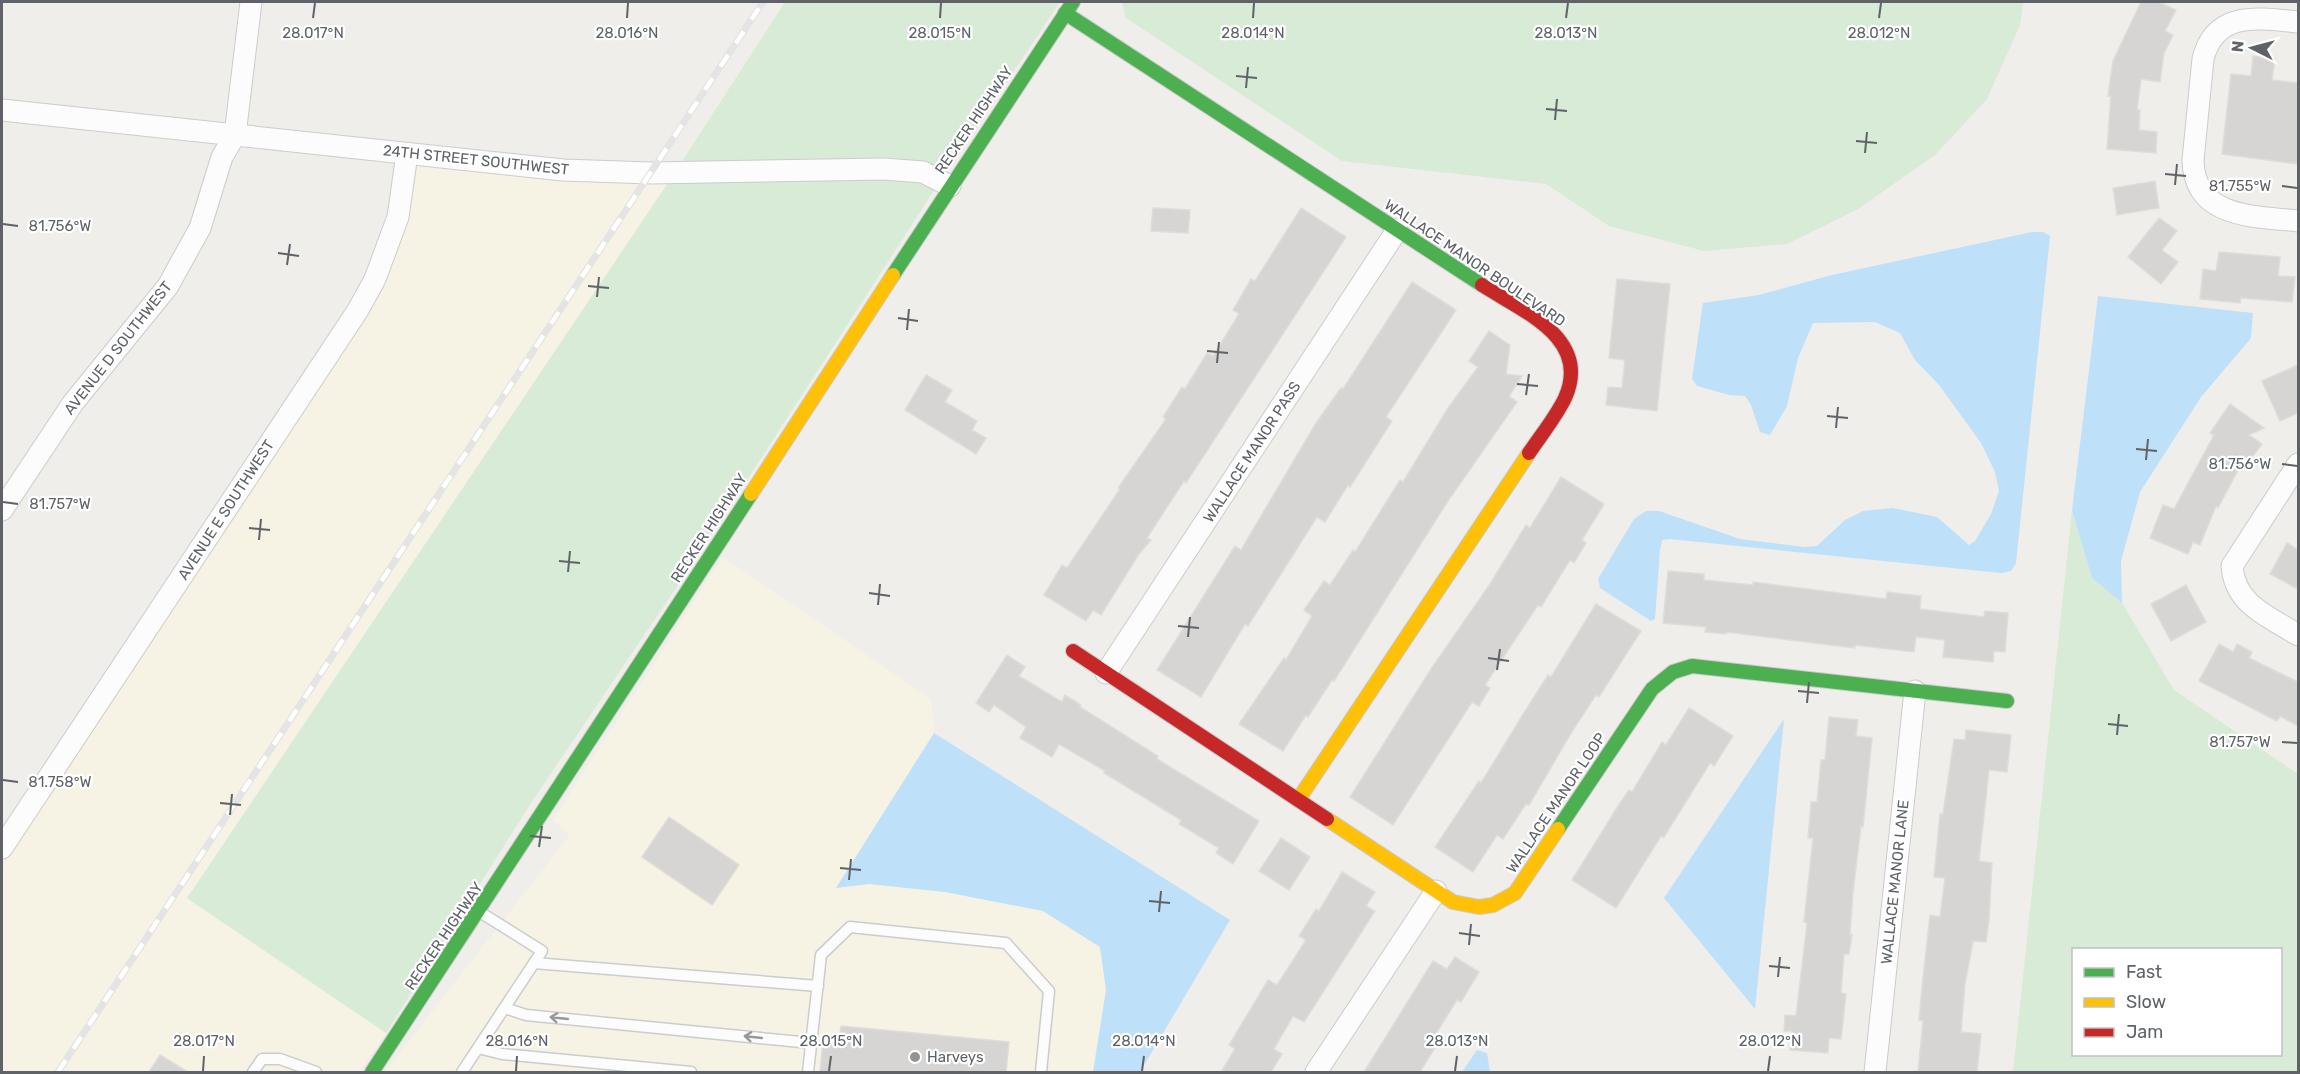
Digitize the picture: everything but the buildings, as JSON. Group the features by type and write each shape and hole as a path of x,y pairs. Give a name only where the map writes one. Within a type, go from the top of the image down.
{"street":[{"name":"AVENUE D SOUTHWEST","path":"2,510 73,403 132,333 179,269 200,228 222,157 235,135 251,2"},
{"name":"RECKER HIGHWAY","path":"372,1072 480,913 950,186 1069,7"},
{"name":"WALLACE MANOR BOULEVARD","path":"1069,7 1397,230 1551,330 1568,346 1573,378 1564,400 1298,800"},
{"path":"2298,22 2244,18 2217,31 2206,45 2193,160 2193,175 2201,190 2214,204 2228,212 2298,221"},
{"name":"24TH STREET SOUTHWEST","path":"2,110 563,170 650,173 884,169 923,172 950,186"},
{"name":"AVENUE E SOUTHWEST","path":"2,848 358,310 375,279 394,227 407,154"},
{"name":"WALLACE MANOR PASS","path":"1106,673 1397,230"},
{"path":"2298,464 2232,566 2233,583 2244,600 2298,635"},
{"name":"WALLACE MANOR LOOP","path":"1073,651 1453,902 1485,908 1498,905 1515,892 1652,688 1673,672 1692,666 2007,700"},
{"name":"WALLACE MANOR LANE","path":"1875,1072 1915,691"},
{"path":"1316,1072 1436,891"}],"lane":[{"path":"462,1072 542,951 480,913"},
{"path":"808,1072 821,955 850,927 1006,944 1049,991 1041,1072"},
{"path":"534,963 818,986"},
{"path":"505,1008 526,1015 811,1042"},
{"path":"478,1048 502,1054 691,1072"},
{"path":"253,1072 262,1059 280,1059 316,1072"}],"shaded area":[{"path":"417,165 668,183 187,899 386,1033 359,1072 2,1072 2,868 368,314 385,284 398,250 408,218"},
{"path":"723,557 931,699 934,733 837,888 869,884 945,892 1043,911 1100,947 1106,990 1093,1072 385,1072 570,835 553,820"}],"green space":[{"path":"785,2 1060,2 946,173 681,163"},
{"path":"1122,2 2023,2 2020,25 1987,99 1935,155 1858,209 1787,244 1704,251 1609,226 1546,184 1342,161 1126,18"},
{"path":"884,178 920,182 935,189 705,545 531,803 386,1033 187,898 668,183"},
{"path":"2072,510 2092,578 2122,603 2174,690 2298,774 2298,1072 2013,1072"}],"water":[{"path":"2032,232 2043,232 2050,236 2016,563 2011,571 2001,573 1669,539 1662,540 1660,550 1655,619 1651,621 1600,588 1598,579 1634,519 1646,511 1659,511 1740,539 1804,547 1817,546 1845,520 1863,511 1893,508 1937,517 1969,545 1975,541 1991,514 1999,491 1995,472 1981,443 1939,385 1915,360 1900,333 1875,322 1813,323 1798,358 1787,406 1770,435 1760,432 1751,405 1745,396 1729,395 1697,386 1692,379 1703,303 1759,295 1832,275"},
{"path":"2098,296 2253,313 2251,338 2201,397 2140,492 2121,561 2122,603 2092,578 2072,510"},
{"path":"1784,719 1755,1009 1664,898"},
{"path":"934,733 1230,920 1140,1072 1093,1072 1106,990 1100,947 1043,911 945,892 869,884 836,888"},
{"path":"1477,1050 1487,1053 1490,1072 1462,1072"}],"railway":[{"path":"58,1072 763,2"}],"traffic: fast":[{"path":"893,275 1073,2"},
{"path":"1065,13 1482,285"},
{"path":"372,1072 751,494"},
{"path":"1558,829 1652,689 1673,672 1692,666 2007,701"}],"traffic: slow":[{"path":"751,494 893,275"},
{"path":"1298,800 1529,453"},
{"path":"1327,819 1453,902 1479,907 1493,905 1515,893 1558,829"}],"traffic: jam":[{"path":"1482,285 1533,316 1549,329 1561,343 1569,359 1571,377 1565,398 1529,453"},
{"path":"1073,651 1327,819"}],"place":[{"name":"Harveys","path":"915,1057"}]}
